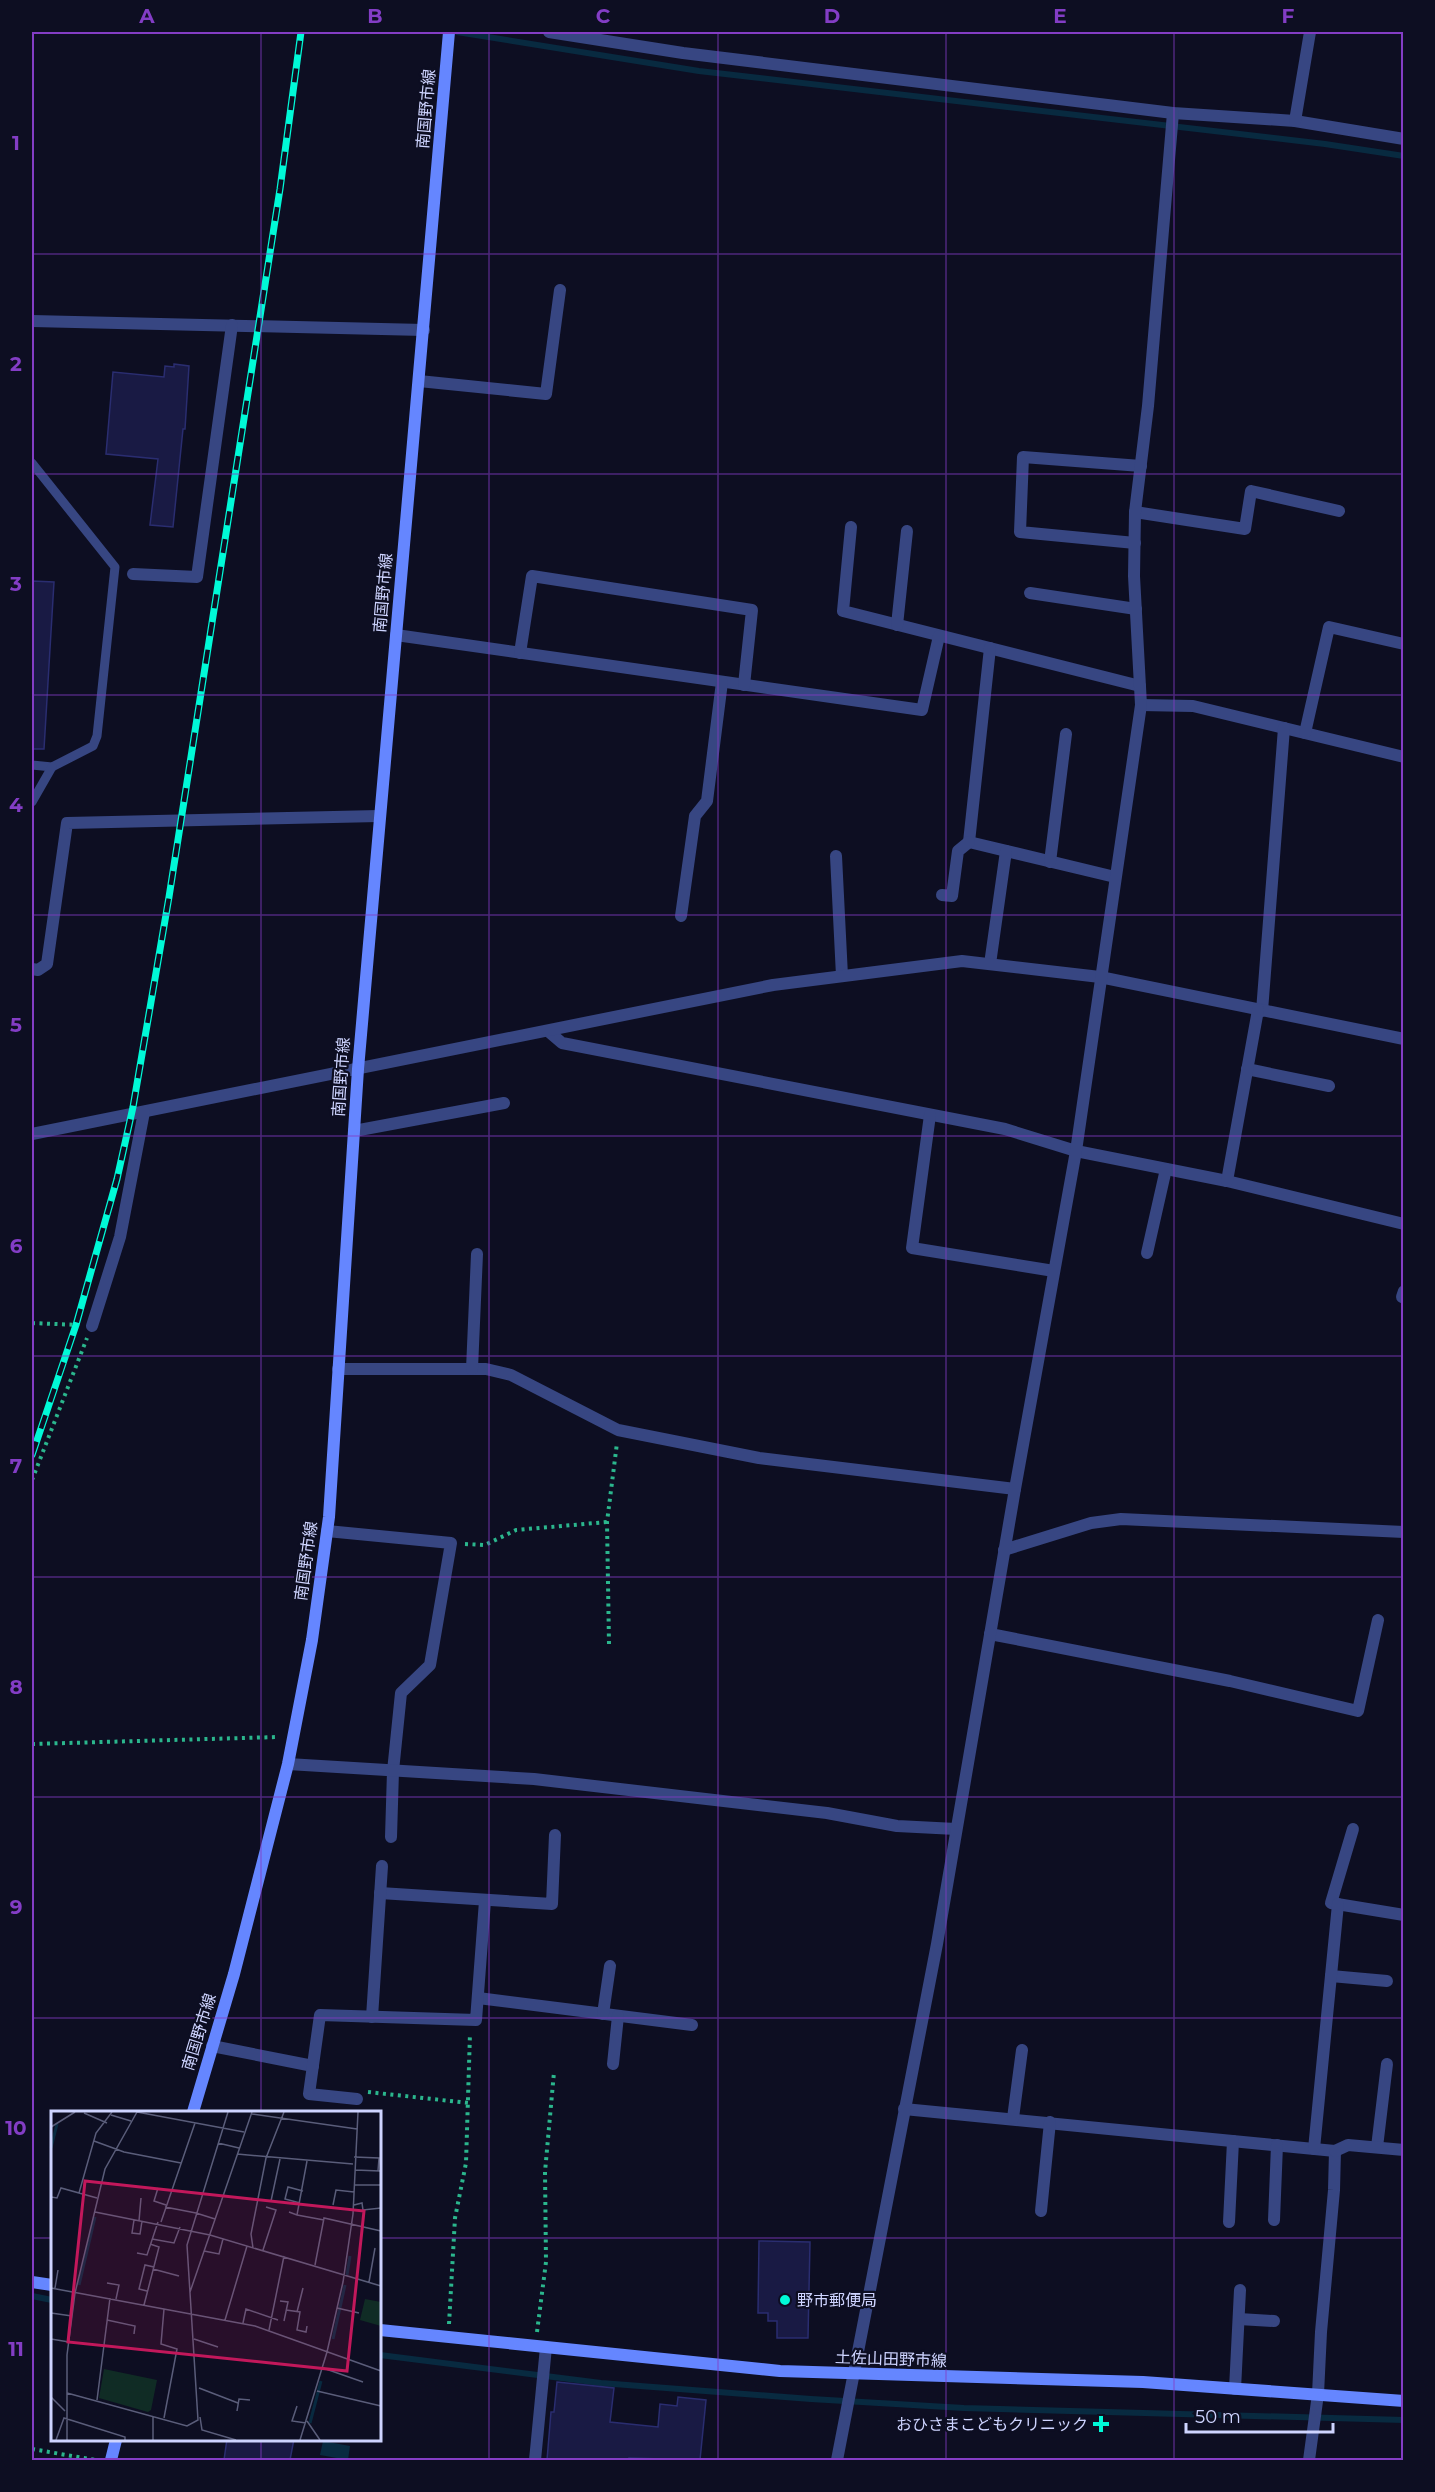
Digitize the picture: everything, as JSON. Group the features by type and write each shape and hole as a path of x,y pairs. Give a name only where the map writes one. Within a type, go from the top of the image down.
{"main road":[{"name":"南国野市線","path":"193,2111 234,1974 288,1764 312,1640 327,1531 358,1069 424,330 448,32"},
{"path":"32,2282 51,2285"},
{"name":"土佐山田野市線","path":"381,2330 780,2372 1143,2382 1404,2401"},
{"path":"111,2460 116,2441"}],"street":[{"path":"549,32 683,53 1173,113 1295,122 1404,139"},
{"path":"1295,122 1310,32"},
{"path":"837,2460 937,1944 1004,1550 1076,1151 1141,705 1136,609 1135,512 1148,406 1173,113"},
{"path":"419,381 546,394 560,290"},
{"path":"32,321 424,330"},
{"path":"133,574 197,577 232,325"},
{"path":"1135,543 1020,532 1023,457 1141,466"},
{"path":"1135,512 1245,529 1251,491 1339,511"},
{"path":"851,527 843,611 1140,686"},
{"path":"897,625 907,531"},
{"path":"520,653 532,576 752,610 744,685"},
{"path":"1030,593 1136,609"},
{"path":"1305,733 1329,627 1404,645"},
{"path":"396,635 922,710 939,636"},
{"path":"942,895 952,896 958,851 969,842 990,648"},
{"path":"681,916 695,816 707,801 722,682"},
{"path":"1141,705 1192,706 1404,757"},
{"path":"1227,1181 1260,1010 1284,728"},
{"path":"1050,862 1066,734"},
{"path":"32,969 38,970 47,964 67,823 380,816"},
{"path":"969,842 1115,877"},
{"path":"990,964 1006,851"},
{"path":"836,856 842,976"},
{"path":"32,1134 773,985 962,961 1100,977 1404,1039"},
{"path":"548,1030 562,1043 1005,1129 1076,1151 1227,1181 1404,1224"},
{"path":"1247,1069 1329,1086"},
{"path":"354,1131 504,1103"},
{"path":"92,1326 120,1237 144,1112"},
{"path":"930,1115 912,1248 1054,1271"},
{"path":"1147,1253 1166,1169"},
{"path":"472,1369 477,1254"},
{"path":"338,1369 486,1369 511,1375 618,1430 759,1458 1015,1489"},
{"path":"1004,1550 1091,1523 1121,1519 1404,1532"},
{"path":"327,1531 451,1544 430,1665 401,1693 393,1771 392,1837"},
{"path":"990,1634 1230,1681 1358,1711 1378,1620"},
{"path":"288,1764 534,1779 827,1813 897,1826 956,1829"},
{"path":"1353,1829 1331,1903 1404,1915"},
{"path":"380,1893 552,1904 555,1835"},
{"path":"372,2017 382,1866"},
{"path":"357,2099 309,2094 320,2015 476,2020 485,1900"},
{"path":"1314,2149 1338,1905"},
{"path":"603,2014 610,1966"},
{"path":"1331,1976 1387,1981"},
{"path":"478,1998 692,2025"},
{"path":"613,2064 618,2016"},
{"path":"212,2046 313,2066"},
{"path":"1013,2118 1022,2050"},
{"path":"1377,2147 1387,2064"},
{"path":"904,2109 1335,2151 1348,2145 1404,2150"},
{"path":"1041,2211 1050,2122"},
{"path":"1229,2222 1233,2141"},
{"path":"1274,2220 1277,2145"},
{"path":"1309,2460 1318,2394 1320,2332 1334,2190 1335,2151"},
{"path":"1234,2389 1240,2290"},
{"path":"1239,2319 1274,2321"},
{"path":"535,2460 541,2347"}],"lane":[{"path":"32,463 115,567 97,736 93,746 52,767 32,765"},
{"path":"115,572 133,574"},
{"path":"32,802 52,767"}],"path":[{"path":"32,1323 92,1326 32,1480"},
{"path":"609,1644 607,1522 618,1430"},
{"path":"451,1544 485,1545 516,1530 607,1522"},
{"path":"32,1744 294,1736"},
{"path":"449,2337 455,2218 466,2163 470,2020"},
{"path":"541,2347 546,2262 545,2172 554,2072"},
{"path":"357,2099 360,2091 469,2103"},
{"path":"32,2448 95,2460"}],"water":[{"path":"323,2441 350,2446 348,2460 320,2455"}],"building":[{"path":"174,364 189,366 185,429 183,429 173,527 150,525 158,459 106,454 113,372 164,377 165,366 174,367"},
{"path":"32,581 54,582 44,749 32,749"},
{"path":"759,2241 810,2242 808,2338 777,2338 777,2321 768,2321 768,2313 758,2313"},
{"path":"557,2382 614,2388 610,2422 658,2427 660,2404 677,2406 678,2397 706,2400 700,2460 629,2458 629,2460 547,2460 551,2412 554,2412"},
{"path":"227,2441 294,2441 290,2460 224,2460"}],"waterway":[{"path":"457,32 699,71 1325,144 1404,156"},
{"path":"32,2296 51,2300"},
{"path":"381,2355 601,2383 811,2399 964,2408 1404,2420"}],"railway":[{"path":"32,1455 76,1325 117,1179 133,1107 169,897 280,189 301,32"}],"place":[{"name":"野市郵便局","path":"785,2300"},
{"name":"おひさまこどもクリニック","path":"1101,2424"}]}
